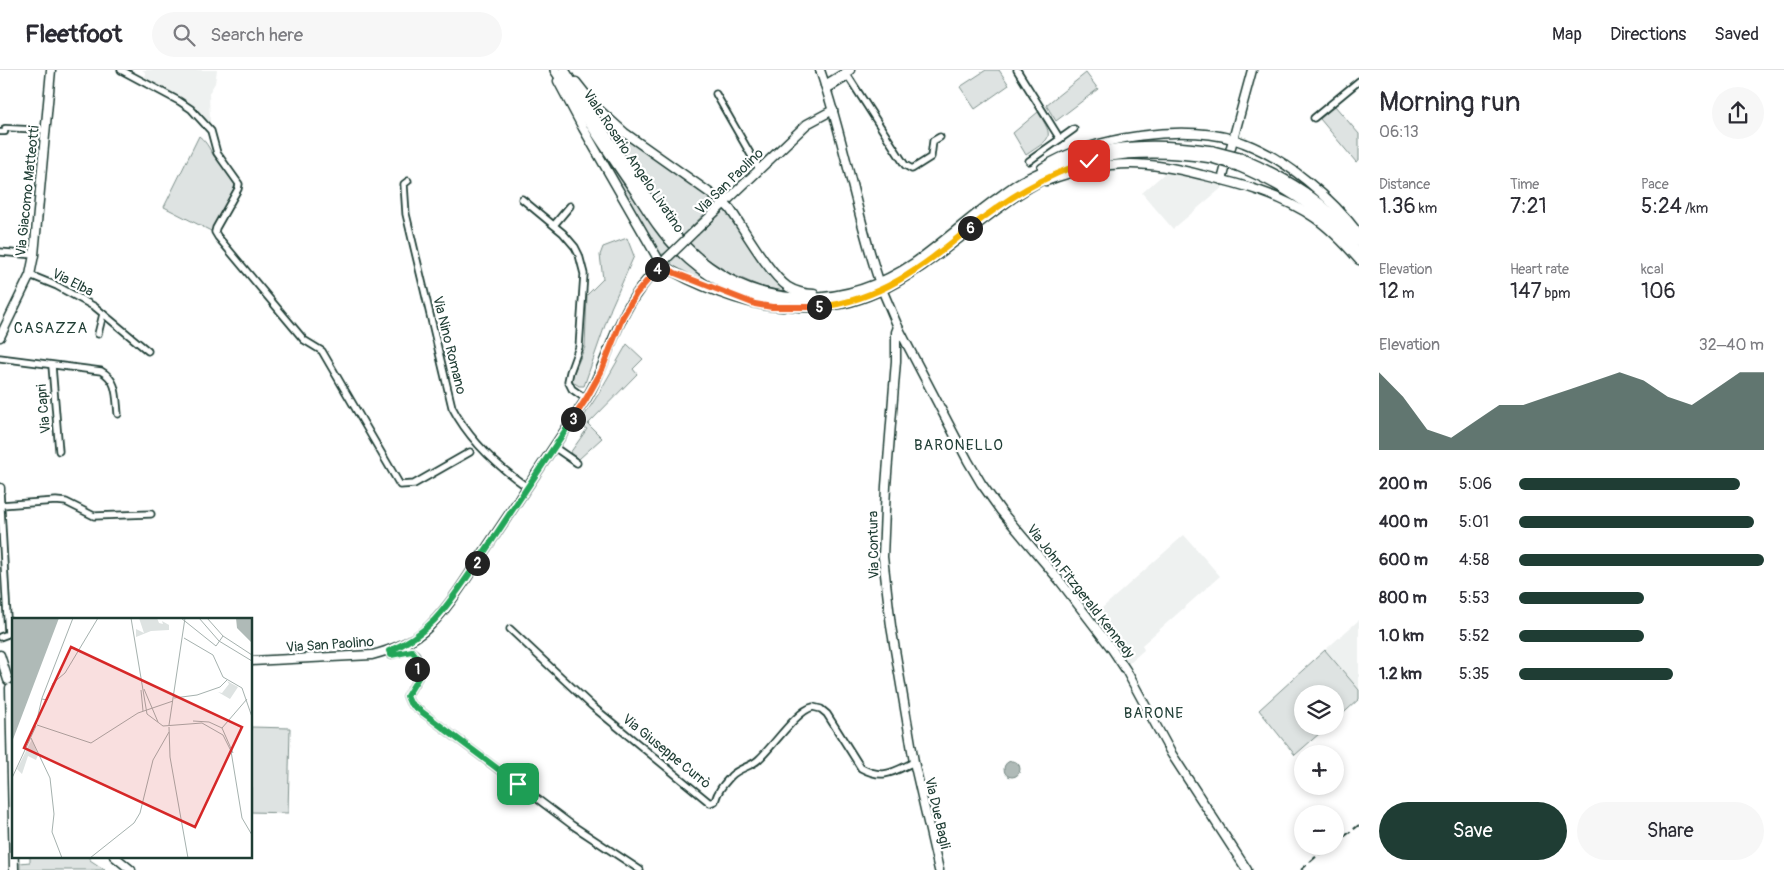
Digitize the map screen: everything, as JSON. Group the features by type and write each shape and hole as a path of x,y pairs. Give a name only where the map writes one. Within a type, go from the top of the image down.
{"main road":[{"name":"Viale Rosario Angelo Livatino","path":"554,70 625,177 678,249 702,270 726,285 757,298 796,307 820,307 838,305 873,294 920,268 1023,186"},
{"name":"Viale Rosario Angelo Livatino","path":"565,70 660,215 683,245 718,272 742,285 766,293 797,299 836,297 870,287 888,279 1023,186 1089,161 1132,153 1160,152 1212,155 1239,162"},
{"path":"1239,162 1284,178 1334,216 1359,242"},
{"path":"1239,162 1300,197 1334,226 1359,254"}],"street":[{"name":"Via Giacomo Matteotti","path":"0,337 30,274 34,255 52,70"},
{"path":"120,70 179,101 212,131 216,153 239,184 215,232 304,340 322,351 400,485 414,484 470,452"},
{"path":"554,70 583,128 661,264 675,273 755,304 796,307"},
{"path":"565,70 595,106 625,133 724,203 772,271 786,285 798,292 836,297"},
{"path":"820,70 833,110 861,223 878,278"},
{"path":"1017,70 1060,138"},
{"path":"1222,180 1252,70"},
{"path":"826,87 848,73 905,164 912,169 931,156 933,141 940,137"},
{"path":"1314,118 1359,81"},
{"path":"716,94 759,170"},
{"name":"Via San Paolino","path":"252,661 372,655 389,651 412,640 437,619 477,563 586,399 601,372 623,316 636,294 667,258 807,124 833,110"},
{"path":"0,132 5,132 5,128 46,130"},
{"path":"1029,160 1074,129"},
{"path":"1023,186 1046,166 1066,156 1131,136 1190,134 1233,139 1266,154 1308,182 1344,215 1359,234"},
{"path":"1023,186 1091,168 1118,164 1160,166 1260,191 1296,206 1330,230 1359,260"},
{"name":"Via Nino Romano","path":"408,180 404,184 406,214 452,408 464,429 480,447 527,487"},
{"path":"522,199 554,224 575,248 582,264 583,289 579,347 568,381 572,389 586,399"},
{"path":"554,224 570,206"},
{"path":"0,252 34,255"},
{"name":"Via Elba","path":"30,274 57,286 95,307 148,351"},
{"path":"884,294 898,327"},
{"name":"Via Elba","path":"98,334 103,314"},
{"name":"Via Contura","path":"898,327 896,332 896,361 885,496 883,558 891,626 914,762"},
{"name":"Via John Fitzgerald Kennedy","path":"898,327 981,483 1001,511 1060,581 1112,649 1126,670 1171,753 1247,870"},
{"name":"Via Capri","path":"0,358 101,371 108,375 114,384 118,414"},
{"name":"Via Capri","path":"52,366 59,451"},
{"path":"554,447 577,463"},
{"path":"0,490 8,634 0,637"},
{"path":"1,506 56,501 66,502 94,516 152,514"},
{"name":"Via Giuseppe Currò","path":"510,629 592,706 710,803 715,801 719,790 733,774 748,768 758,760 801,713 813,707 821,709 827,714 861,768 868,772 882,775 892,773 914,762"},
{"path":"389,651 391,655 410,650 416,656 418,678 407,696 410,703 572,824 640,870"},
{"path":"0,655 11,684 12,736"},
{"name":"Via Due Bagli","path":"914,762 938,870"},
{"path":"116,858 131,870"}],"shaded area":[{"path":"142,70 217,70 215,83 209,93 210,123 194,107 145,78 145,72"},
{"path":"986,70 999,70 1009,85 975,109 960,87"},
{"path":"1086,73 1098,89 1056,121 1046,105"},
{"path":"1335,106 1359,134 1359,160 1356,162 1320,119"},
{"path":"1038,112 1047,128 1048,137 1041,145 1026,155 1013,133"},
{"path":"598,114 623,136 714,199 714,205 691,228 698,235 725,210 774,279 788,292 762,287 731,274 698,253 675,228"},
{"path":"586,125 664,239 673,249 701,273 744,299 678,273 670,266 672,262 663,254 659,255"},
{"path":"199,136 207,144 236,185 235,190 211,231 164,207"},
{"path":"1166,172 1224,186 1173,229 1142,193"},
{"path":"627,238 634,256 611,308 584,386 579,386 573,382 572,377 585,347 587,295 603,279 600,255 603,247"},
{"path":"627,344 643,359 633,369 637,374 588,424 602,438 579,459 570,453 587,429 579,424"},
{"path":"1184,535 1220,576 1142,645 1144,650 1128,664 1092,617"},
{"path":"1359,620 1359,690 1325,650"},
{"path":"1325,650 1359,690 1359,699 1344,713 1344,685 1294,685 1294,735 1318,735 1306,745 1294,745 1294,754 1259,710"},
{"path":"252,727 290,728 288,813 252,812"},
{"path":"1012,761 1020,769 1012,777 1004,769"},
{"path":"30,858 90,858 90,860 105,870 20,870 20,863 30,862"}],"railway":[{"path":"1344,837 1359,825"},
{"path":"1301,870 1318,855"}],"district":[{"name":"CASAZZA","path":"51,328"},
{"name":"BARONELLO","path":"959,445"},
{"name":"BARONE","path":"1154,713"}],"route":[{"path":"518,784 407,700 407,696 418,678 416,656 410,650 395,655 391,655 389,651 406,644 437,619 477,563 586,399 601,372 623,316 636,294 661,264 675,273 737,299 755,304 772,307 838,305 873,294 908,276 1008,200 1050,175 1089,161"}]}
